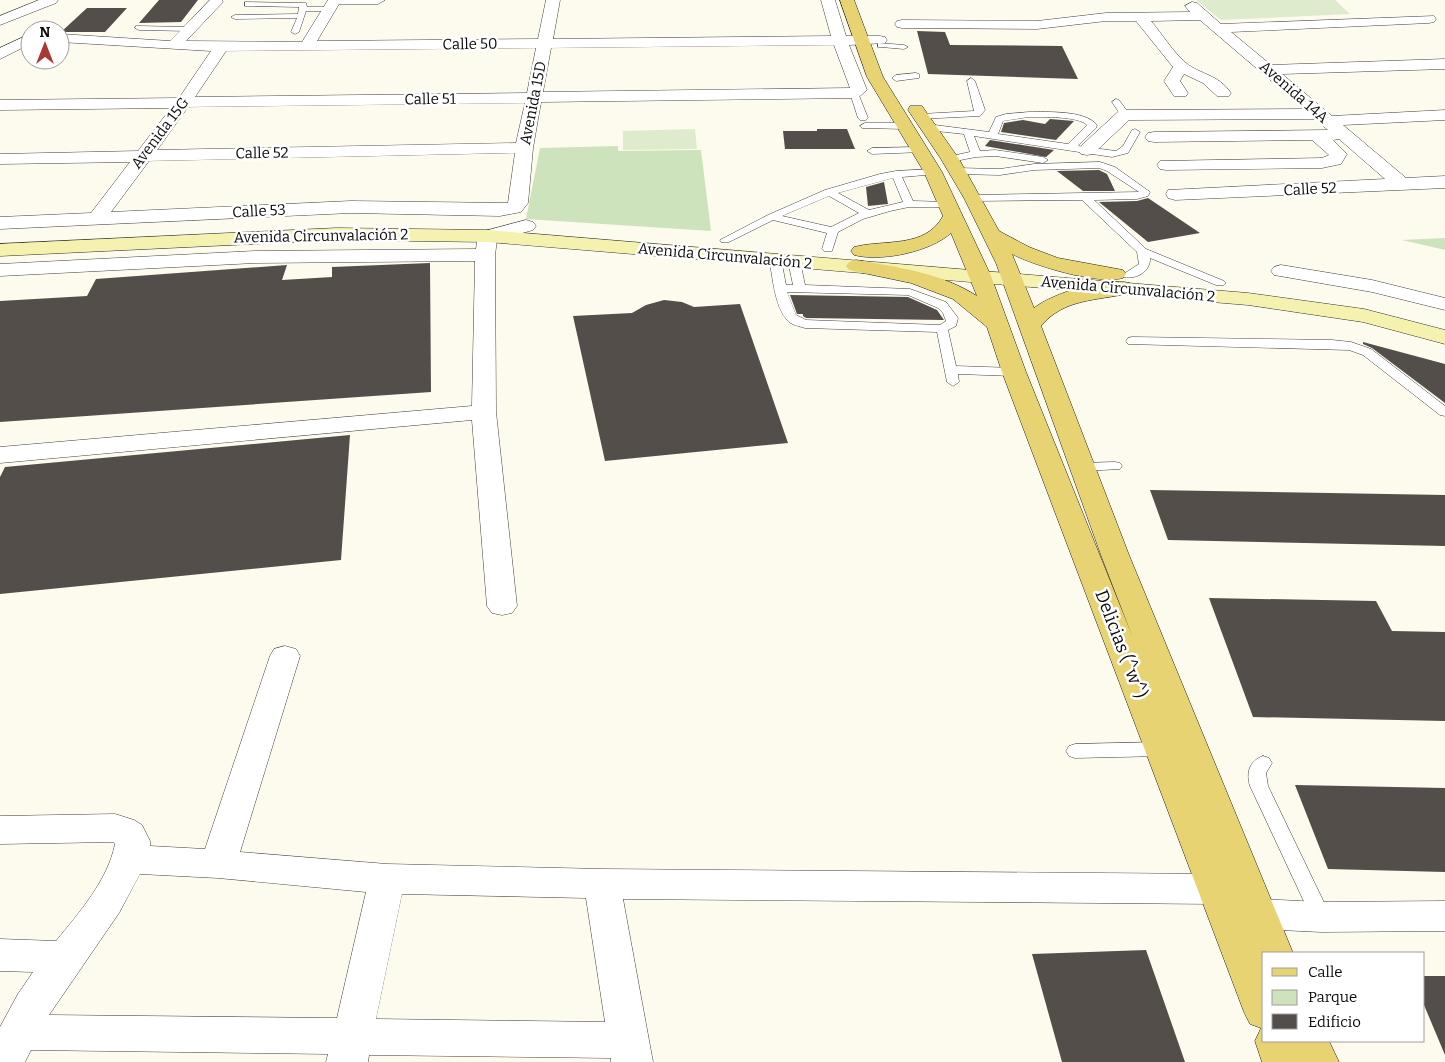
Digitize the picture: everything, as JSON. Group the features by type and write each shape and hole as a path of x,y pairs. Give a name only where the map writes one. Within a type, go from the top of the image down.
{"main road":[{"path":"847,0 874,37 896,78 973,198 991,234 993,270"},
{"path":"874,37 875,77 920,150 951,210 993,270"},
{"path":"858,259 921,243 944,229 951,210"},
{"name":"Avenida Circunvalación 2","path":"0,238 325,222 426,222 526,226 725,240 831,240 858,259"},
{"name":"Avenida Circunvalación 2","path":"0,250 337,234 486,246 785,260 858,259 1122,279 1220,283 1357,301 1445,321"},
{"path":"991,234 1014,250 1029,256 1122,279"},
{"path":"858,259 942,286 972,302 996,323"},
{"name":"Delicias (^w^)","path":"993,270 996,323 1262,1007"},
{"name":"Delicias (^w^)","path":"993,270 1029,326 1083,466 1115,556 1274,952"},
{"path":"1029,326 1044,310 1059,301 1089,293 1122,279"},
{"name":"Avenida Circunvalación 2","path":"1122,279 1364,316 1445,337"},
{"path":"1275,1042 1283,1062"},
{"path":"1309,1042 1318,1062"}],"street":[{"path":"0,21 51,0"},
{"path":"308,46 333,3 378,0"},
{"name":"Avenida 15D","path":"516,206 524,148 553,0"},
{"path":"828,0 857,92"},
{"name":"Avenida 14A","path":"1185,0 1271,70 1343,135 1402,184"},
{"path":"173,46 216,2"},
{"path":"1219,28 1434,23 1410,5"},
{"path":"1083,6 1093,18"},
{"path":"1144,13 1181,67 1209,80 1223,93"},
{"path":"902,24 1036,24 1144,13 1202,13"},
{"path":"0,33 20,36"},
{"name":"Calle 50","path":"70,39 173,46 220,47 840,40 874,37"},
{"path":"0,54 20,43"},
{"name":"Avenida 15G","path":"97,218 183,103 220,47"},
{"path":"1271,70 1445,64"},
{"path":"1180,93 1172,81 1181,67"},
{"name":"Calle 51","path":"0,105 857,92"},
{"path":"1079,149 1121,108 1323,117 1445,115"},
{"path":"1166,165 1322,163 1335,160 1338,154 1316,135"},
{"path":"1154,137 1343,135"},
{"name":"Calle 52","path":"0,159 144,154 524,148"},
{"name":"Calle 52","path":"1175,194 1445,182"},
{"name":"Calle 53","path":"0,223 351,207 500,210 516,206"},
{"path":"0,270 486,246 526,226"},
{"path":"486,246 484,412 502,606"},
{"path":"1281,271 1372,286 1445,304"},
{"path":"0,455 484,412"},
{"path":"218,864 285,656"},
{"path":"0,830 115,828 124,831 131,837 133,844 129,858 100,910 32,1006 11,1047 630,1051 602,884"},
{"path":"129,858 387,879 602,884 1217,889"},
{"path":"350,1050 387,879"},
{"path":"1259,914 1445,916"},
{"path":"0,955 66,957"}],"lane":[{"path":"235,17 303,13 333,3"},
{"path":"248,4 303,5 303,13 295,32"},
{"path":"138,28 189,29"},
{"path":"874,37 904,46"},
{"path":"896,78 916,76"},
{"path":"924,122 977,114 980,110 971,81"},
{"path":"857,92 864,122 906,126"},
{"path":"953,165 976,154 995,153 1028,159 1058,160 1076,157 1092,125 1087,120 1065,116 1008,116 999,119 993,135"},
{"path":"924,122 968,132 1112,154 1126,151 1135,132"},
{"path":"968,132 976,154"},
{"path":"872,151 920,150"},
{"path":"953,165 1000,172 1034,167 1100,165 1111,169 1145,192 1137,196 973,198"},
{"path":"725,240 772,217 857,182 896,174 932,172"},
{"path":"896,174 909,204"},
{"path":"829,192 869,214"},
{"path":"1085,197 1142,250 1220,283"},
{"path":"772,217 831,240 841,225 869,214 909,204 951,210"},
{"path":"1122,279 1145,267 1146,262 1142,250"},
{"path":"781,288 900,291 919,295 948,311 952,318 952,323 942,329 805,324 791,317 781,288 785,260"},
{"path":"785,260 800,289"},
{"path":"942,329 952,376 1014,372"},
{"path":"1132,340 1351,346 1367,352 1445,412"},
{"path":"1083,466 1115,466"},
{"path":"1075,751 1162,748"},
{"path":"1263,763 1258,768 1256,775 1259,786 1321,916"}],"green space":[{"path":"1196,0 1335,0 1350,14 1221,20"},
{"path":"695,129 697,149 623,150 623,131"},
{"path":"618,146 618,151 701,150 711,231 526,219 540,148"},
{"path":"1445,238 1445,250 1402,240"}],"building":[{"path":"159,0 198,0 181,22 139,23"},
{"path":"87,8 127,8 105,32 70,32 70,24"},
{"path":"917,31 945,32 950,45 1062,46 1078,79 928,74"},
{"path":"1050,119 1074,121 1056,140 1001,132 1004,123 1023,120 1045,124"},
{"path":"817,129 847,129 855,149 785,149 783,131 817,131"},
{"path":"990,140 1054,150 1046,157 985,146"},
{"path":"1099,170 1107,174 1115,191 1083,191 1057,171"},
{"path":"884,182 888,204 868,206 866,187"},
{"path":"1148,198 1200,233 1148,242 1099,202 1137,201"},
{"path":"430,263 431,392 0,422 0,301 87,296 96,279 287,265 282,280 332,277 332,267"},
{"path":"790,295 908,297 937,310 944,320 806,318 803,314 797,314"},
{"path":"664,300 682,302 694,307 740,304 788,443 605,461 573,316 632,313 646,305"},
{"path":"1363,342 1445,364 1445,403 1372,348 1363,344"},
{"path":"350,435 341,560 0,594 0,477 5,467"},
{"path":"1150,490 1445,495 1445,546 1168,540"},
{"path":"1209,598 1376,601 1392,631 1445,632 1445,721 1253,717"},
{"path":"1295,785 1445,788 1445,872 1328,869"},
{"path":"1146,950 1185,1062 1062,1062 1032,954"},
{"path":"1425,976 1445,976 1445,1055 1425,1007"}]}
